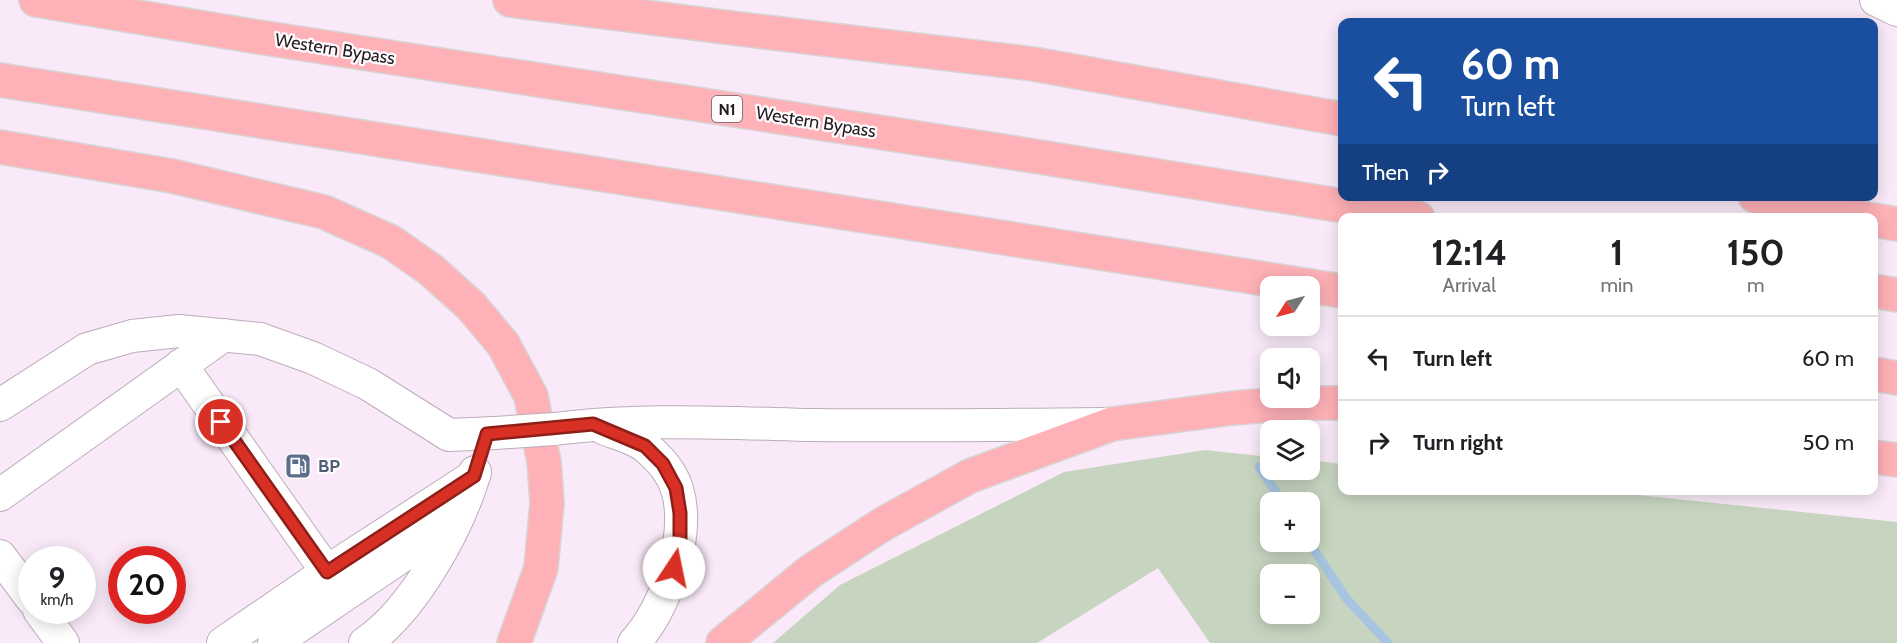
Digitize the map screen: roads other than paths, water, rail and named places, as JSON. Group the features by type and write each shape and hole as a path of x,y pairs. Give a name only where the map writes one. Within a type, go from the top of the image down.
{"highway":[{"name":"Western Bypass","path":"36,0 252,36 1033,155 1387,213"},
{"path":"513,0 1033,64 1338,117"},
{"path":"0,80 1338,290"},
{"path":"0,147 172,176 324,212 391,242 431,270 471,306 503,344 531,396 544,462 548,503 541,568 514,643"},
{"path":"1780,201 1838,213"},
{"path":"1878,221 1897,224"},
{"path":"1878,292 1897,295"},
{"path":"1878,375 1897,378"},
{"path":"723,643 811,571 883,524 970,476 1112,423 1233,408 1298,403 1338,403"},
{"path":"1878,457 1897,459"}],"street":[{"path":"1876,0 1897,10"},
{"path":"0,405 87,349 132,336 179,331 260,339 313,358 368,384 449,435 554,429 593,424 745,423 936,427 1112,423"},
{"path":"0,495 224,334"},
{"path":"181,365 327,572"},
{"path":"593,424 645,446 663,464 676,488 680,513 680,541 674,568 662,600 645,632 634,643"},
{"path":"365,643 395,617 442,551 458,518 491,433"},
{"path":"223,643 474,476"},
{"path":"274,643 458,518"},
{"path":"4,566 18,582"},
{"path":"49,624 63,643"}],"waterway":[{"path":"1259,467 1276,492"},
{"path":"1316,552 1346,598 1388,643"}],"place":[{"name":"BP","path":"298,466"}]}
